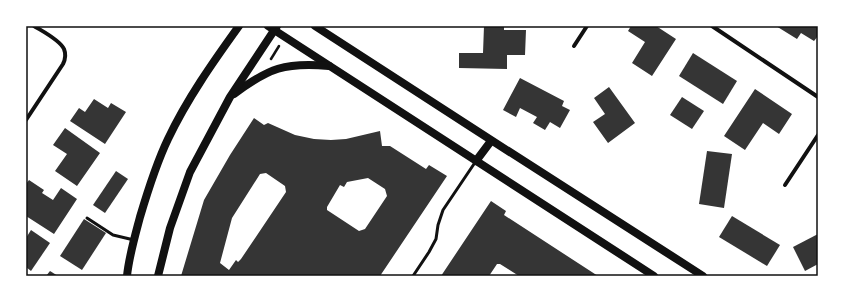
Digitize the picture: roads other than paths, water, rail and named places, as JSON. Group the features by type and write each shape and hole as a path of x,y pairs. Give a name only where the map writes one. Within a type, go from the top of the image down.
{"main road":[{"path":"127,276 134,240 154,172 168,139 189,100 239,26"},
{"path":"315,26 702,276"},
{"path":"321,26 326,33"},
{"path":"158,276 170,228 190,172 230,97 273,27 654,276"},
{"path":"230,97 251,81 274,69 313,64 332,66"},
{"path":"476,161 491,141"}],"street":[{"path":"26,120 63,64 65,57 64,49 59,42 34,26"},
{"path":"574,46 587,26"},
{"path":"712,26 818,97"},
{"path":"785,185 818,136"}],"lane":[{"path":"413,276 436,239 438,225 443,210 476,161"},
{"path":"87,218 113,235 134,240"}]}
